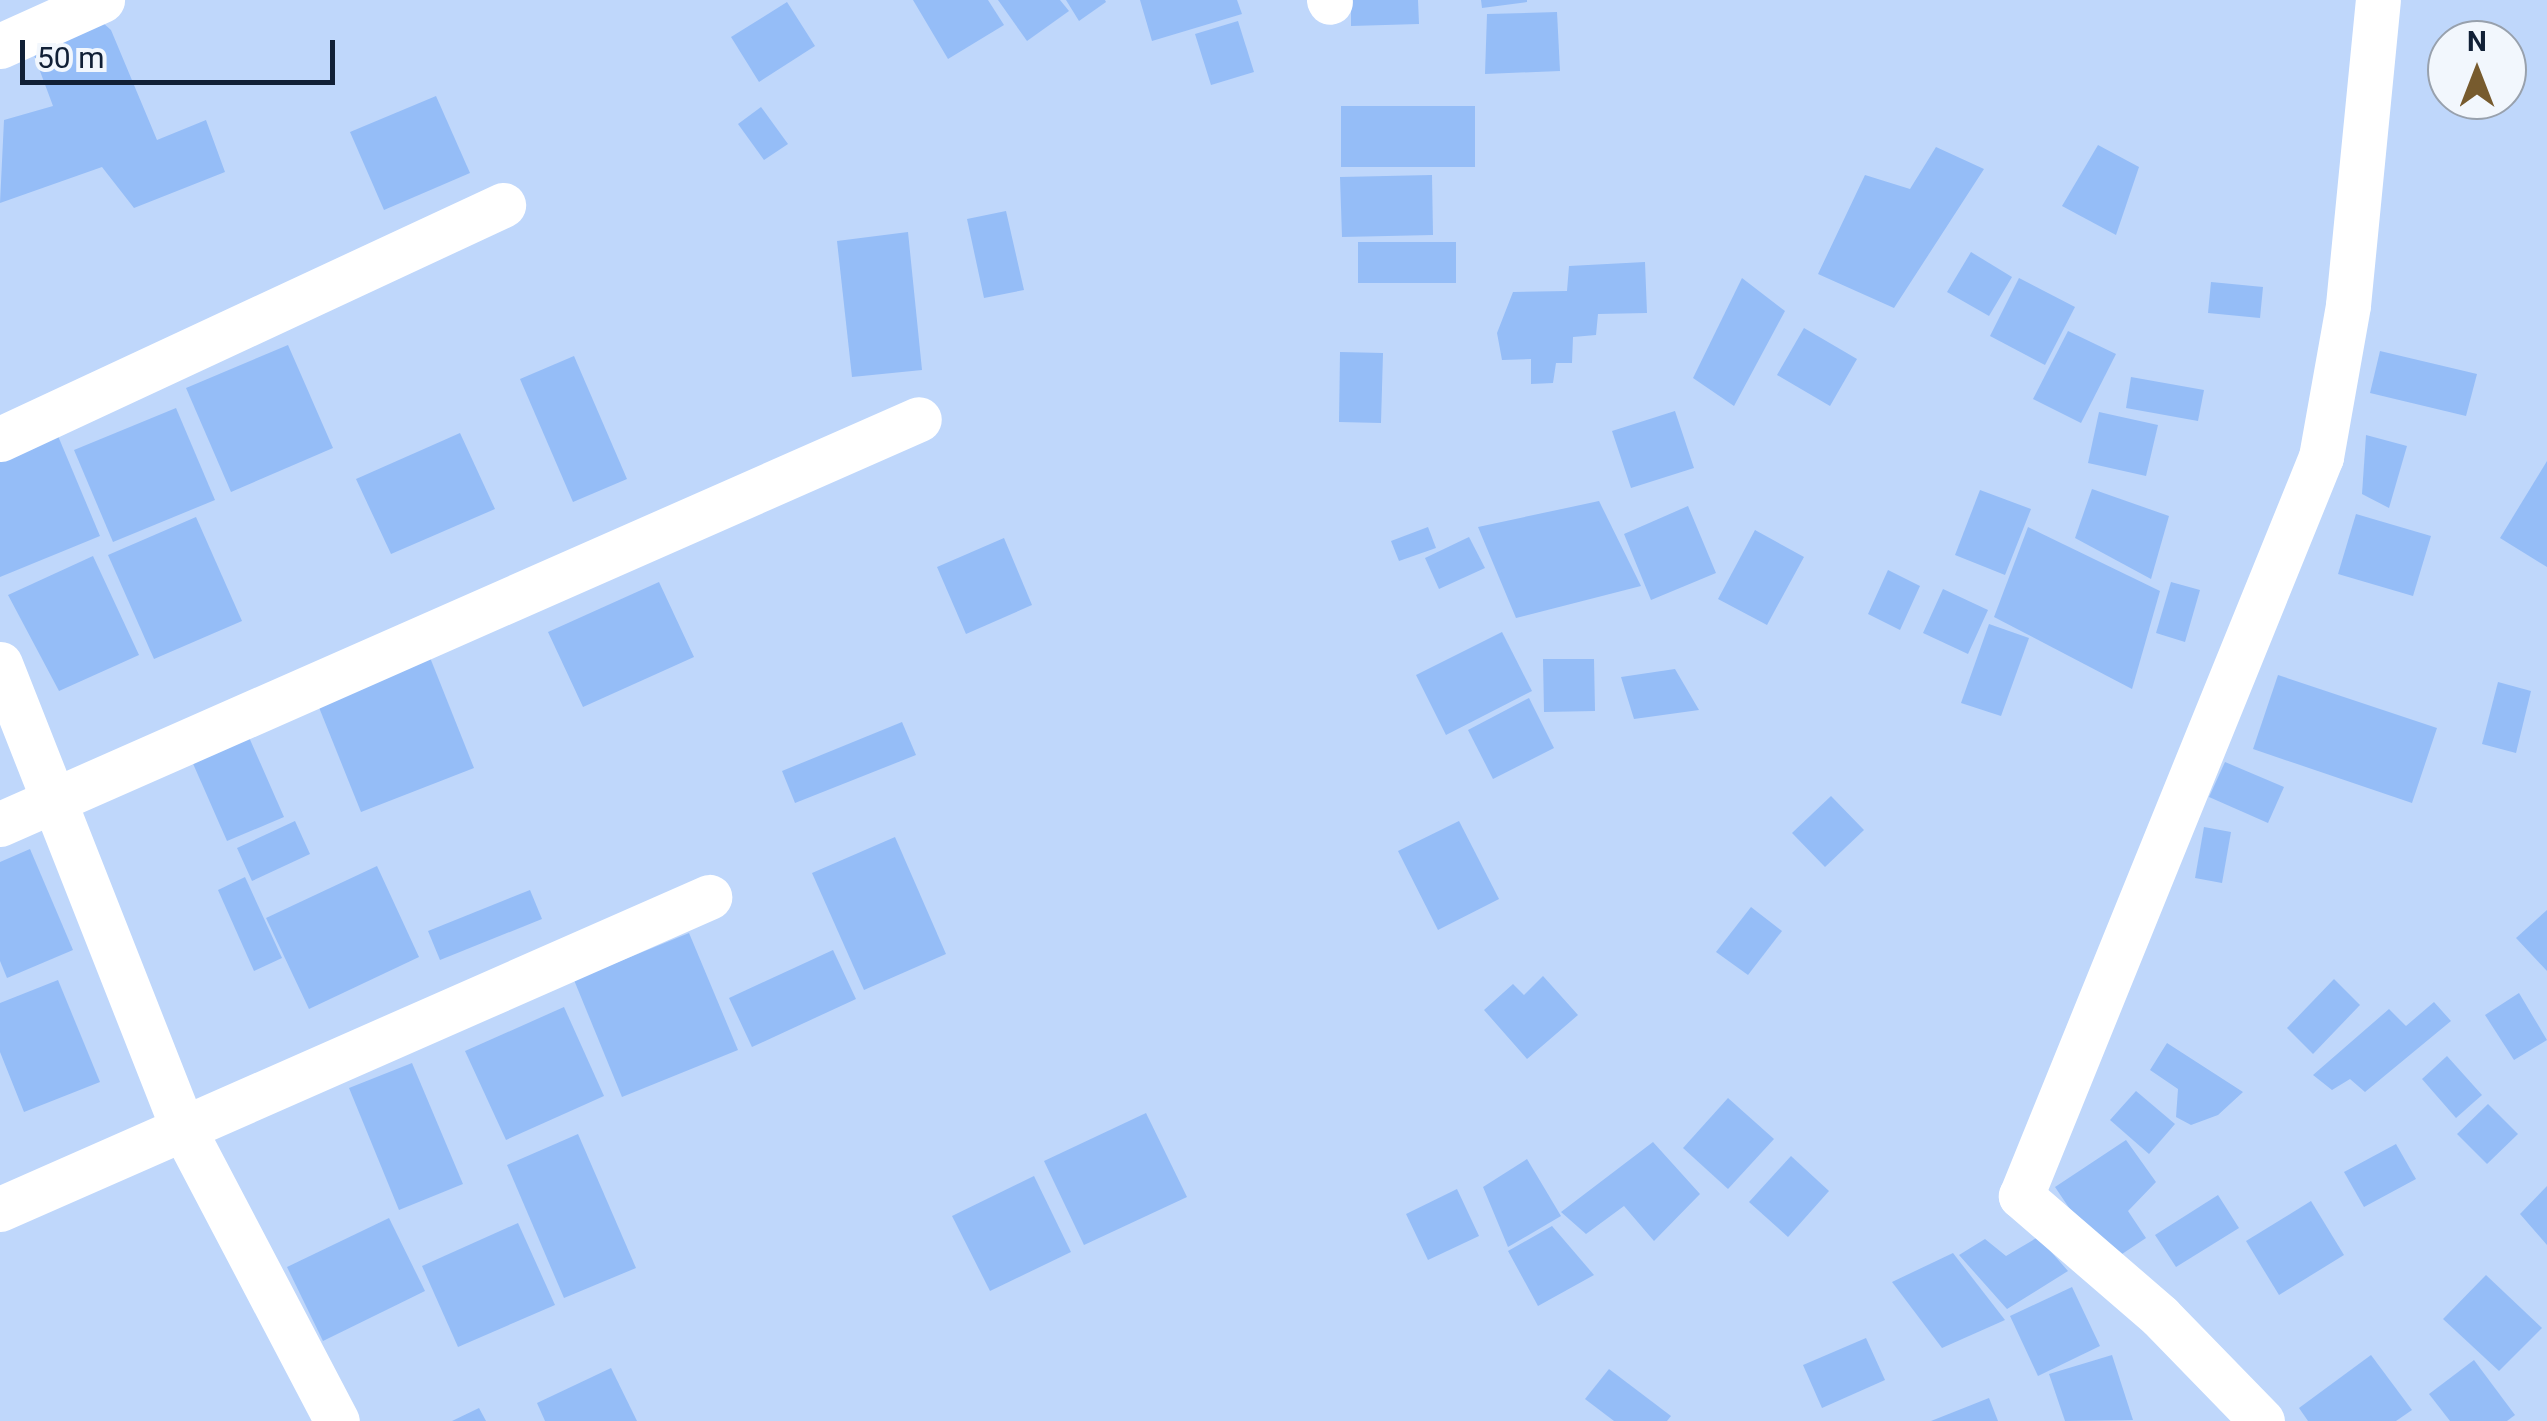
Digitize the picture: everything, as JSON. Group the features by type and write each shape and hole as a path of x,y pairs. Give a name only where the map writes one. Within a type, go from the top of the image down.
{"street":[{"path":"0,46 102,0"},
{"path":"2262,1421 2160,1316 2022,1196 2321,457 2348,305 2378,0"},
{"path":"0,440 503,206"},
{"path":"0,824 919,419"},
{"path":"0,664 182,1126 336,1421"},
{"path":"0,1209 709,896"}],"building":[{"path":"77,0 111,30 157,140 206,120 225,172 134,208 102,167 0,203 4,120 53,106 21,20"},
{"path":"913,0 988,0 1004,25 948,59"},
{"path":"998,0 1060,0 1069,11 1027,41"},
{"path":"1066,0 1105,0 1106,2 1079,21"},
{"path":"1140,0 1237,0 1242,14 1152,41"},
{"path":"1351,0 1418,0 1419,24 1351,26"},
{"path":"1481,0 1527,0 1527,2 1482,8"},
{"path":"787,2 815,46 759,82 731,37"},
{"path":"1557,12 1560,71 1485,74 1487,14"},
{"path":"1238,21 1254,72 1211,85 1195,34"},
{"path":"436,96 470,173 384,210 350,132"},
{"path":"1341,106 1475,106 1475,167 1341,167"},
{"path":"761,107 788,144 764,160 738,124"},
{"path":"2098,145 2139,167 2116,235 2062,206"},
{"path":"1936,147 1984,169 1894,308 1818,274 1865,175 1910,189"},
{"path":"1432,175 1433,235 1342,237 1340,177"},
{"path":"1006,211 1024,290 984,298 967,219"},
{"path":"908,232 922,370 852,377 837,241"},
{"path":"1358,242 1456,242 1456,283 1358,283"},
{"path":"1971,252 2012,277 1989,316 1947,292"},
{"path":"1645,262 1647,313 1598,314 1596,335 1573,337 1572,363 1556,363 1553,383 1531,384 1531,359 1502,360 1497,333 1513,292 1567,291 1569,266"},
{"path":"1742,278 1785,311 1734,406 1693,378"},
{"path":"2019,278 2075,307 2045,365 1990,336"},
{"path":"2211,282 2263,287 2260,318 2208,313"},
{"path":"1804,328 1857,359 1830,406 1777,375"},
{"path":"2068,331 2116,354 2081,423 2033,399"},
{"path":"288,345 333,448 231,492 186,388"},
{"path":"2380,351 2477,374 2466,416 2370,393"},
{"path":"1340,352 1383,353 1381,423 1339,422"},
{"path":"574,356 627,479 573,502 520,379"},
{"path":"2131,377 2204,390 2198,421 2126,408"},
{"path":"45,405 100,536 0,577 0,424"},
{"path":"176,408 215,500 113,542 74,450"},
{"path":"1675,411 1694,468 1631,488 1612,431"},
{"path":"2099,412 2158,425 2146,476 2088,463"},
{"path":"460,433 495,509 391,554 356,479"},
{"path":"2366,435 2407,446 2389,508 2362,494"},
{"path":"2547,461 2547,567 2500,538"},
{"path":"2092,489 2169,516 2151,579 2075,538"},
{"path":"1980,490 2031,509 2005,575 1955,555"},
{"path":"1599,501 1641,586 1516,618 1478,527"},
{"path":"1688,506 1716,573 1651,600 1624,534"},
{"path":"2356,514 2431,536 2413,596 2338,574"},
{"path":"196,517 242,621 154,659 108,555"},
{"path":"1428,527 1436,548 1399,561 1391,541"},
{"path":"2028,527 2160,591 2132,689 1994,617"},
{"path":"1755,530 1804,557 1767,625 1718,599"},
{"path":"1469,537 1485,568 1439,589 1425,558"},
{"path":"1004,538 1032,605 966,634 937,567"},
{"path":"93,556 139,655 59,691 8,595"},
{"path":"1888,570 1920,586 1900,630 1868,614"},
{"path":"659,582 694,657 583,707 548,632"},
{"path":"2171,582 2200,590 2185,642 2156,633"},
{"path":"1943,589 1988,610 1968,654 1923,633"},
{"path":"1989,624 2029,638 2001,716 1961,703"},
{"path":"1502,632 1532,691 1446,735 1416,675"},
{"path":"425,645 474,768 361,812 312,690"},
{"path":"1543,659 1594,659 1595,711 1544,712"},
{"path":"1675,669 1699,710 1634,719 1621,677"},
{"path":"2278,675 2437,728 2412,803 2253,749"},
{"path":"2498,682 2531,691 2516,753 2482,744"},
{"path":"1529,698 1554,748 1493,779 1468,730"},
{"path":"902,722 916,755 795,803 782,771"},
{"path":"248,735 284,817 227,841 191,759"},
{"path":"2225,762 2284,787 2268,823 2209,797"},
{"path":"1831,796 1864,830 1825,867 1792,833"},
{"path":"295,821 310,854 252,881 237,848"},
{"path":"1459,821 1499,899 1438,930 1398,851"},
{"path":"2204,827 2231,832 2222,883 2195,878"},
{"path":"895,837 946,954 864,990 812,873"},
{"path":"30,849 73,950 7,978 0,961 0,862"},
{"path":"377,866 419,957 309,1009 266,918"},
{"path":"245,877 282,958 254,971 218,890"},
{"path":"530,890 542,919 440,960 428,931"},
{"path":"1751,907 1782,931 1748,975 1716,952"},
{"path":"2547,910 2547,971 2516,938"},
{"path":"689,933 738,1050 622,1097 574,980"},
{"path":"833,950 856,999 752,1047 729,998"},
{"path":"1543,976 1578,1015 1527,1059 1484,1010 1513,984 1524,995"},
{"path":"2334,979 2360,1005 2313,1054 2287,1028"},
{"path":"58,980 100,1082 24,1112 0,1052 0,1003"},
{"path":"2519,993 2547,1040 2514,1060 2485,1015"},
{"path":"2434,1002 2451,1021 2365,1092 2350,1079 2332,1090 2313,1075 2389,1009 2406,1026"},
{"path":"564,1007 604,1096 506,1140 465,1051"},
{"path":"2167,1043 2243,1092 2218,1115 2191,1125 2176,1117 2178,1089 2150,1070"},
{"path":"2447,1056 2482,1095 2456,1118 2422,1079"},
{"path":"412,1063 463,1184 399,1210 349,1088"},
{"path":"2136,1091 2175,1124 2149,1154 2110,1120"},
{"path":"1728,1098 1774,1139 1728,1189 1683,1148"},
{"path":"2488,1104 2518,1134 2487,1164 2457,1134"},
{"path":"1146,1113 1187,1197 1084,1245 1044,1161"},
{"path":"578,1134 636,1268 564,1298 507,1165"},
{"path":"2126,1140 2156,1182 2128,1211 2146,1238 2107,1264 2055,1187"},
{"path":"1653,1142 1700,1194 1654,1241 1624,1206 1586,1234 1561,1212"},
{"path":"2396,1144 2416,1179 2364,1207 2344,1172"},
{"path":"1791,1156 1829,1191 1788,1237 1749,1202"},
{"path":"1527,1159 1561,1216 1508,1247 1483,1187"},
{"path":"1034,1176 1071,1252 990,1291 952,1216"},
{"path":"2547,1186 2547,1245 2520,1214"},
{"path":"1457,1189 1479,1236 1428,1260 1406,1214"},
{"path":"2218,1195 2239,1228 2176,1267 2155,1235"},
{"path":"2311,1201 2344,1255 2279,1295 2246,1241"},
{"path":"389,1218 425,1291 323,1341 287,1267"},
{"path":"518,1223 555,1305 458,1347 422,1266"},
{"path":"1552,1226 1594,1275 1538,1306 1508,1251"},
{"path":"2038,1237 2068,1271 2007,1309 1959,1255 1985,1239 2006,1256"},
{"path":"1953,1253 2005,1320 1942,1348 1892,1282"},
{"path":"2486,1275 2542,1328 2499,1371 2443,1319"},
{"path":"2072,1287 2100,1346 2038,1376 2010,1316"},
{"path":"1866,1338 1885,1380 1822,1408 1803,1365"},
{"path":"2112,1355 2133,1420 2065,1421 2049,1374"},
{"path":"2371,1355 2412,1410 2396,1421 2308,1421 2299,1408"},
{"path":"2474,1360 2515,1415 2507,1421 2450,1421 2429,1394"},
{"path":"611,1368 637,1421 545,1421 537,1403"},
{"path":"1609,1369 1671,1416 1667,1421 1614,1421 1585,1399"},
{"path":"1989,1398 1998,1421 1931,1421"},
{"path":"479,1408 486,1421 452,1421"}]}
